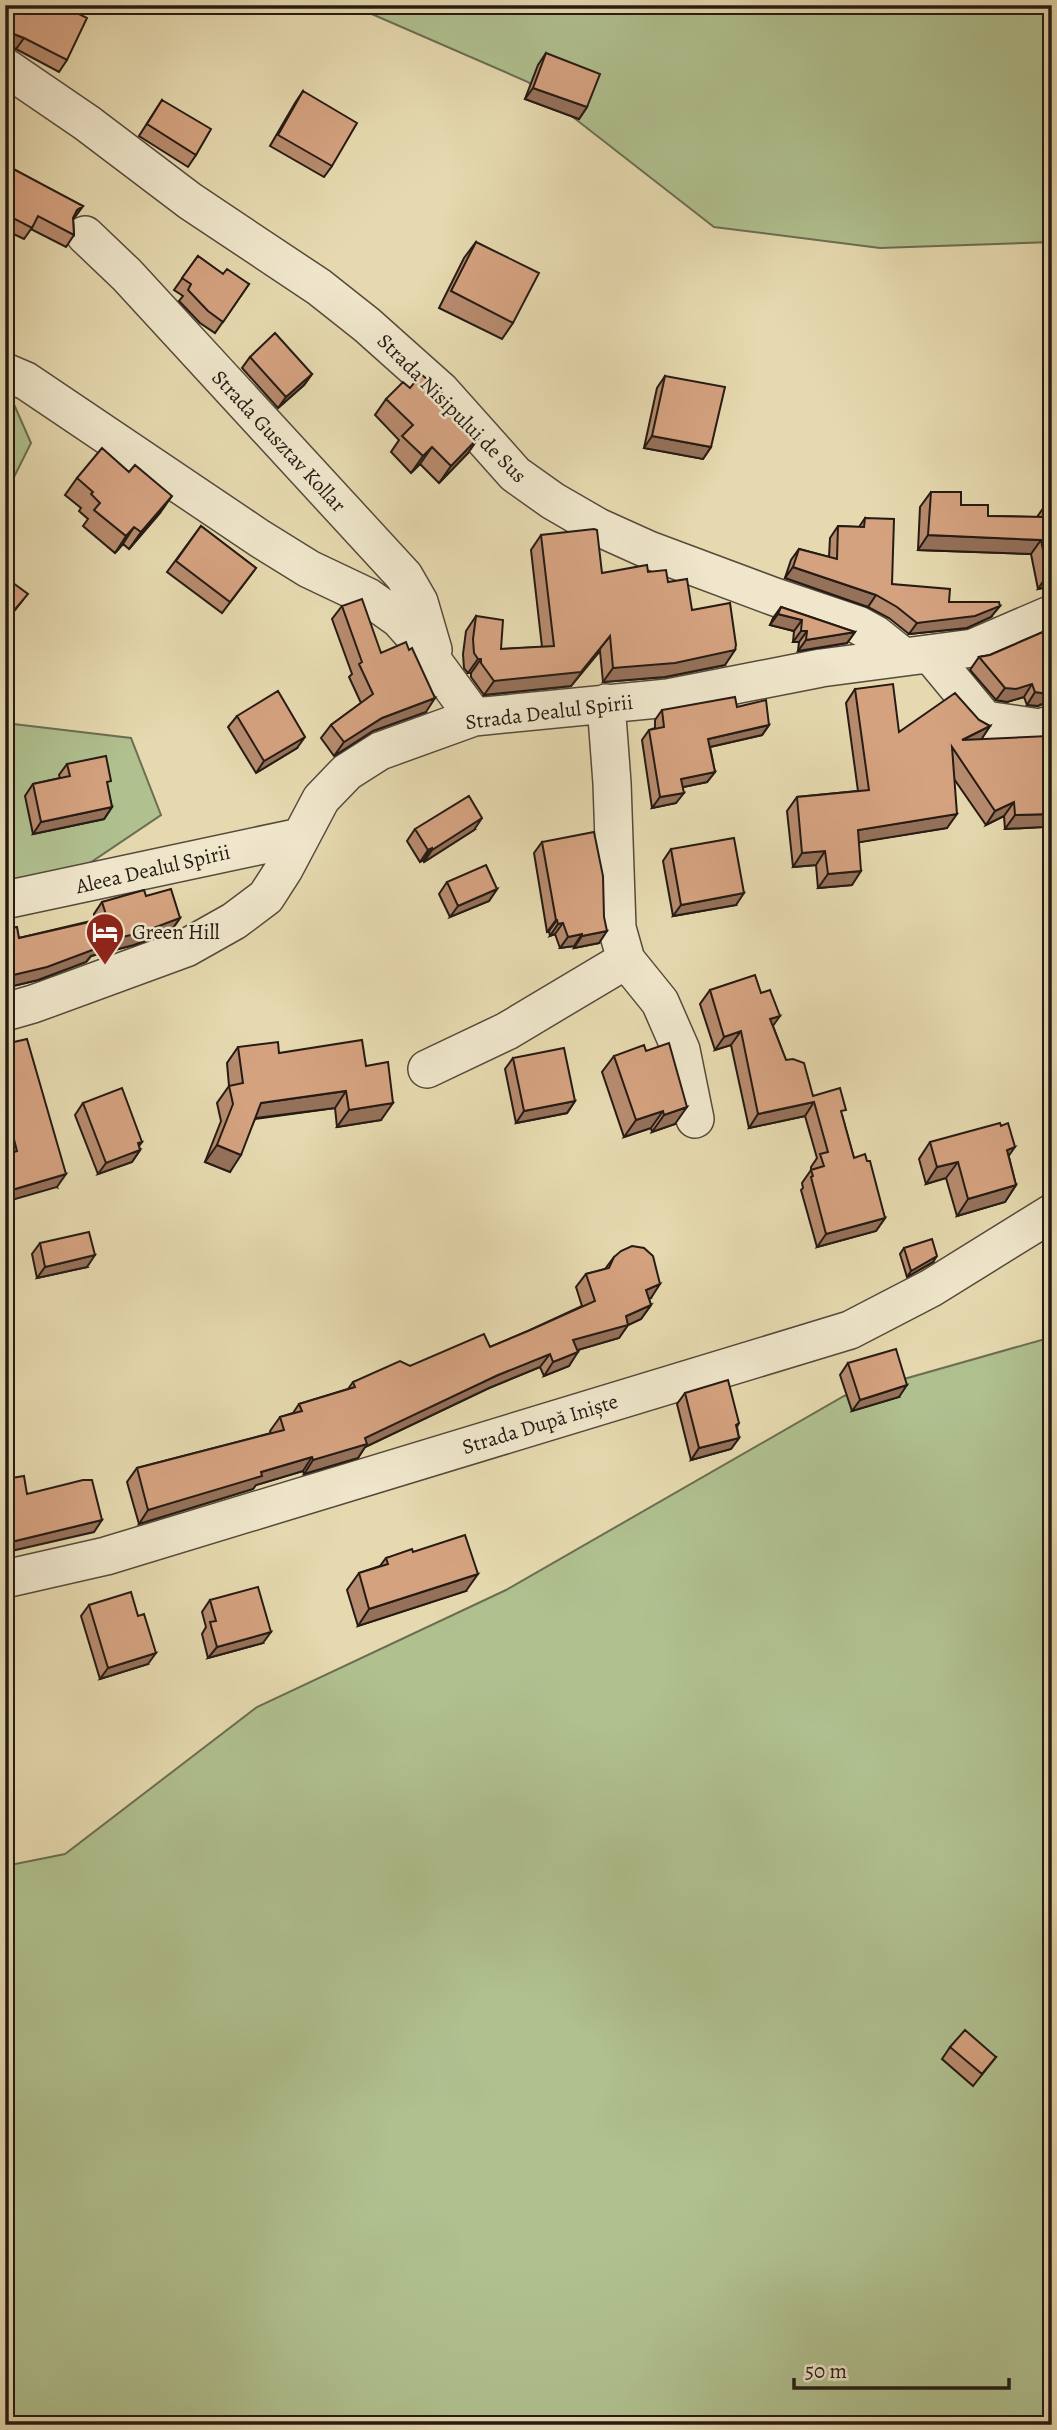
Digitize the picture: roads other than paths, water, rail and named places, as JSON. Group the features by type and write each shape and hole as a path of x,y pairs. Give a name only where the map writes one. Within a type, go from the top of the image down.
{"street":[{"name":"Strada Nisipului de Sus","path":"5,67 87,122 190,201 319,287 367,325 441,391 515,474 553,502 598,527 649,550 859,625 916,655 985,720 1040,728 1052,724"},
{"name":"Strada Gusztav Kollar","path":"85,235 127,275 404,576 419,602 438,668"},
{"name":"Strada Gusztav Kollar","path":"5,372 26,380 309,569 368,597 399,620 474,717"},
{"path":"916,655 973,648 1052,614"},
{"name":"Strada Dealul Spirii","path":"5,1012 186,948 234,921 266,897 321,799 347,772 380,751 474,717 668,698 821,668 916,655"},
{"path":"606,703 617,928 626,960 660,1002 681,1049 695,1119"},
{"name":"Aleea Dealul Spirii","path":"5,900 300,837"},
{"path":"427,1069 507,1031 626,960"},
{"name":"Strada După Iniște","path":"5,1579 106,1556 850,1330 931,1288 1052,1213"}],"place":[{"name":"Green Hill","path":"105,966"}]}
